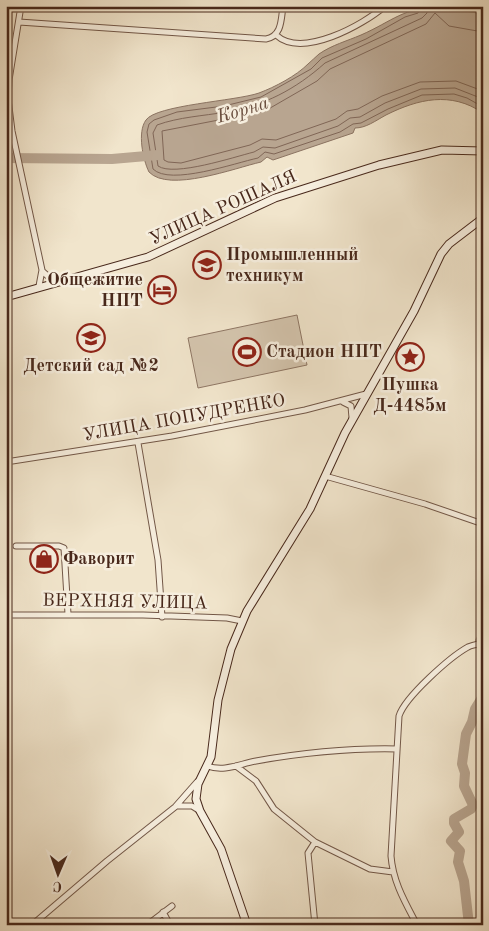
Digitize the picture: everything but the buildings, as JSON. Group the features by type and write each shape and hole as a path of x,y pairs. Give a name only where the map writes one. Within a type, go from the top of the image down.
{"street":[{"path":"21,6 8,86 9,106 42,270 39,286"},
{"path":"276,35 283,6"},
{"path":"276,35 289,42 328,39 356,27 385,6"},
{"path":"19,22 266,39 276,35"},
{"name":"УЛИЦА РОШАЛЯ","path":"6,297 39,286 154,255 275,198 379,165 442,150 483,152"},
{"path":"247,925 221,849 200,811 196,799 198,784 208,766 212,752 222,680 242,621 258,591 310,509 352,419 414,311 444,250 483,218"},
{"path":"42,270 50,278 62,280"},
{"name":"УЛИЦА ПОПУДРЕНКО","path":"6,462 138,442 338,402 366,394"},
{"path":"338,402 346,402 351,406 352,419"},
{"path":"138,442 158,560 162,617"},
{"path":"326,476 425,504 483,524"},
{"path":"16,546 59,546 64,548 68,614"},
{"name":"ВЕРХНЯЯ УЛИЦА","path":"6,614 227,618 242,621"},
{"path":"418,925 402,897 393,872 400,712 414,692 466,648 483,643"},
{"path":"208,766 220,769 256,761 317,754 397,749"},
{"path":"236,766 256,781 274,809 315,842 370,869 393,872"},
{"path":"32,925 107,860 175,808 203,774"},
{"path":"175,808 192,806 200,811"},
{"path":"315,842 308,853 315,925"},
{"path":"147,925 172,906"},
{"path":"163,912 170,925"}],"shaded area":[{"name":"Стадион НПТ","path":"297,315 307,365 198,388 188,338"}],"water":[{"path":"442,7 483,14 483,113 459,102 434,100 422,102 398,109 367,125 355,128 353,133 273,160 267,157 261,162 186,180 158,178 149,172 141,139 143,125 153,115 180,107 259,93 291,77 319,54 334,46 408,12 417,9"}],"waterway":[{"name":"Корна","path":"6,158 112,159 158,155"},
{"name":"Корна","path":"483,636 480,641 483,652"},
{"name":"Корна","path":"469,925 464,881 458,862 460,851 451,841 459,832 454,819 471,809 473,805 464,786 465,773 462,764 466,734 472,722 475,709 483,696"}],"place":[{"name":"Промышленный техникум","path":"207,265"},
{"name":"Общежитие НПТ","path":"162,290"},
{"name":"Детский сад №2","path":"91,338"},
{"name":"Стадион НПТ","path":"247,352"},
{"name":"Пушка Д-4485м","path":"410,357"},
{"name":"Фаворит","path":"44,559"}]}
